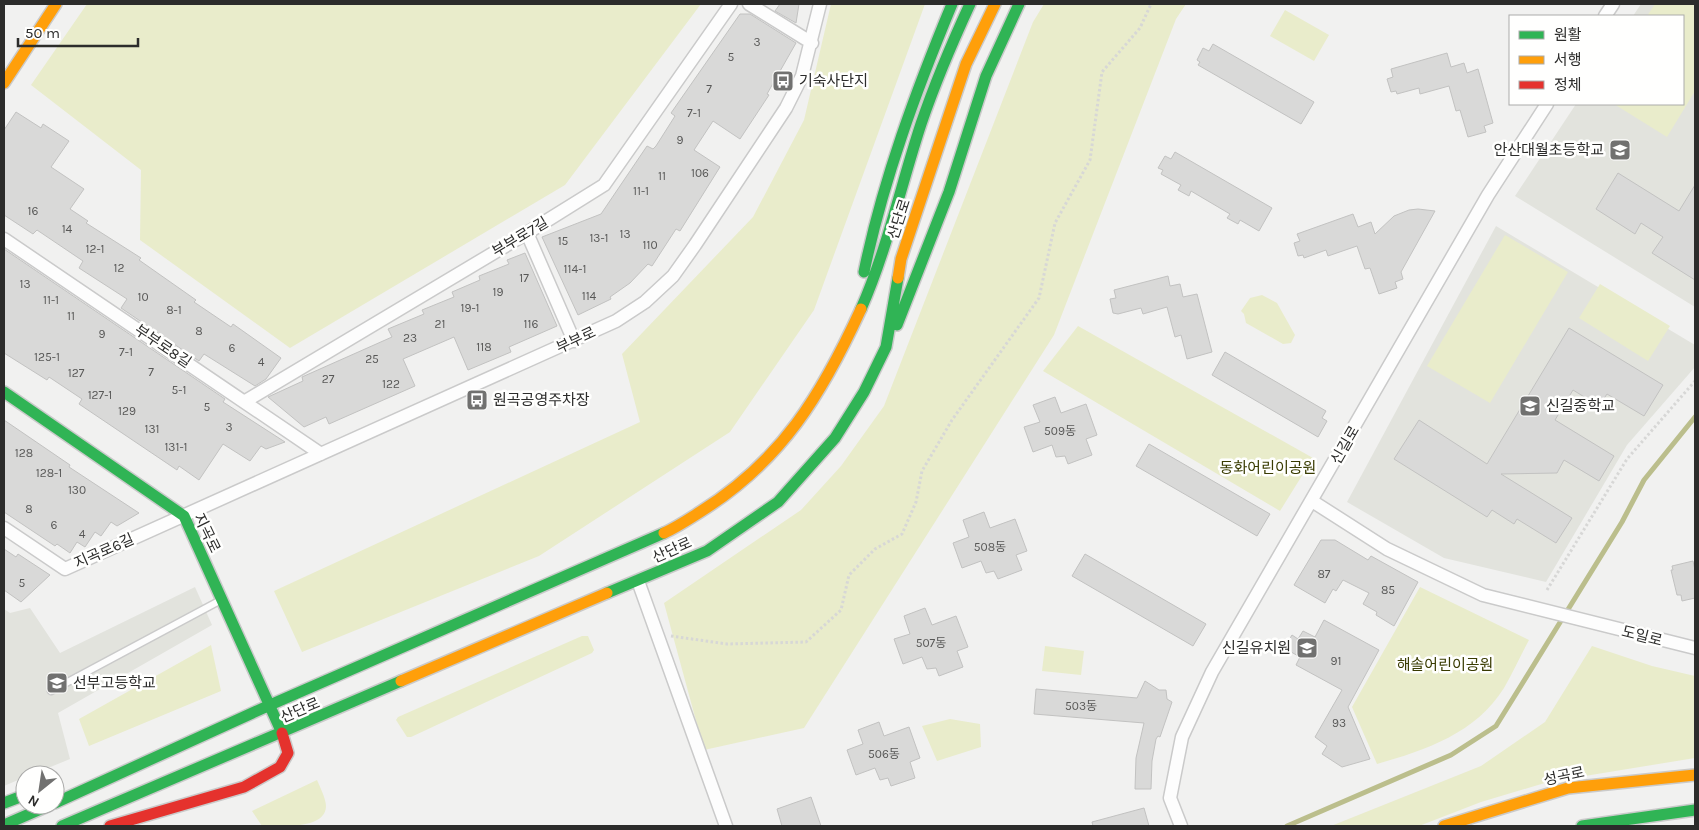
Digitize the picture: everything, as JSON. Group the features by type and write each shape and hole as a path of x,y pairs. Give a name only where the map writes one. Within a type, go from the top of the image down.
{"main road":[{"path":"4,83 56,4"},
{"path":"851,336 874,223 918,86 952,4"},
{"name":"산단로","path":"65,799 149,762 270,705 669,531 716,502 759,468 788,436 820,393 851,336 884,249 931,95 970,4"},
{"name":"산단로","path":"62,826 707,551 778,502 835,438 864,392 886,347 901,259 966,64 995,4"},
{"path":"886,347 906,306 949,192 986,76 1019,4"},
{"name":"지곡로","path":"4,392 184,516 270,705 288,753 280,767 244,787 110,826"},
{"path":"65,785 149,762"},
{"name":"성곡로","path":"1444,826 1568,788 1695,775"},
{"path":"89,826 159,784"},
{"path":"1582,826 1695,810"},
{"path":"4,825 27,815"}],"street":[{"name":"부부로7길","path":"244,402 527,234 604,185 731,4"},
{"path":"748,4 812,43"},
{"name":"부부로","path":"184,516 574,341 616,321 645,302 672,276 695,245 786,108 802,76 812,43 820,4"},
{"path":"1606,15 1613,4"},
{"name":"신길로","path":"1181,826 1170,798 1182,737 1212,672 1488,195 1547,105"},
{"path":"527,234 574,341"},
{"name":"부부로8길","path":"4,239 322,454"},
{"name":"도일로","path":"1312,501 1387,549 1483,595 1695,648"},
{"name":"지곡로6길","path":"4,528 64,569 184,516"},
{"path":"638,581 726,826"}],"lane":[{"path":"51,691 222,600"}],"path":[{"path":"658,635 727,644 806,642 841,610 849,575 875,548 902,534 916,502 922,471 952,420 1039,298 1055,223 1090,160 1102,72 1140,28 1151,4"},
{"path":"1547,590 1628,459 1695,381"}],"shaded area":[{"name":"안산대월초등학교","path":"1641,4 1695,4 1695,307 1515,196 1575,105 1684,105 1684,15 1634,15"},
{"name":"신길중학교","path":"1496,226 1695,345 1695,367 1627,445 1546,582 1444,558 1347,502"},
{"name":"선부고등학교","path":"195,587 212,625 58,713 70,759 55,765 15,765 15,781 4,786 4,609 10,613 30,608 60,653"}],"green space":[{"path":"87,4 701,4 565,185 290,348 140,240 141,170 31,85"},
{"path":"831,4 925,4 814,310 730,432 539,556 302,652 274,591 640,422 622,354 753,217 804,120"},
{"path":"1044,4 1186,4 1176,19 1054,335 804,728 704,750 664,603 801,510 841,466 884,406 1033,22"},
{"path":"1655,4 1695,4 1695,91 1667,137 1616,105 1684,105 1684,15 1648,15"},
{"path":"1285,10 1329,35 1314,61 1270,36"},
{"path":"1505,235 1568,272 1490,403 1427,366"},
{"path":"1600,284 1670,326 1648,361 1579,318"},
{"path":"1262,295 1277,303 1295,335 1291,343 1283,344 1246,323 1244,314 1241,311 1250,298"},
{"name":"동화어린이공원","path":"1078,326 1313,458 1280,511 1043,371"},
{"name":"해솔어린이공원","path":"1420,587 1529,640 1504,688 1493,704 1479,717 1448,738 1431,746 1377,764 1352,707"},
{"path":"582,636 588,636 594,650 592,653 411,737 407,737 396,720 398,717"},
{"path":"211,645 221,691 89,746 79,719"},
{"path":"1045,646 1084,651 1081,675 1042,671"},
{"path":"1592,646 1652,666 1695,676 1695,758 1548,782 1481,802 1419,826 1331,826 1481,766 1545,722"},
{"path":"950,719 980,724 981,747 937,761 922,726"},
{"path":"317,780 326,806 324,814 310,823 290,826 262,826 252,811"}],"building":[{"path":"780,4 799,4 796,23 775,11"},
{"path":"740,14 750,14 796,43 767,94 769,95 740,139 713,121 694,150 720,167 680,231 676,229 652,266 648,264 630,283 610,297 611,299 578,315 542,237 601,214 647,146 653,149 656,146 675,116 671,113"},
{"path":"1213,44 1314,102 1301,124 1198,65 1200,62 1197,60 1203,48 1209,51"},
{"path":"1447,53 1451,67 1464,63 1467,73 1478,69 1493,123 1484,126 1486,132 1468,137 1460,110 1456,111 1449,86 1420,94 1419,88 1397,94 1396,91 1391,92 1387,79 1393,77 1391,69"},
{"path":"16,112 41,128 43,124 69,141 51,167 84,189 70,209 88,221 86,223 141,258 139,260 196,300 194,302 231,327 233,324 281,358 266,379 255,386 204,354 199,361 121,308 127,299 79,268 83,261 37,230 33,234 4,215 4,130"},
{"path":"1175,152 1272,208 1259,231 1240,220 1238,224 1227,218 1230,214 1191,191 1189,196 1178,190 1181,185 1161,174 1163,170 1158,168 1165,156 1171,159"},
{"path":"1618,173 1679,211 1695,185 1695,280 1652,253 1663,237 1641,223 1635,234 1596,209"},
{"path":"1409,210 1435,211 1401,272 1403,279 1395,282 1397,288 1379,294 1370,268 1365,269 1357,246 1328,256 1326,250 1304,258 1303,255 1298,256 1294,243 1300,241 1297,234 1353,214 1358,227 1371,222 1375,234 1394,216"},
{"path":"4,249 225,399 223,402 285,442 266,449 261,446 250,461 223,444 199,480 179,466 177,470 79,404 82,399 49,377 47,380 4,353"},
{"path":"525,253 557,326 509,347 511,352 468,370 454,337 403,359 415,386 329,424 326,417 304,427 268,397 303,381 302,377 392,337 388,329 424,314 422,310 454,297 452,292 480,280 479,276 509,264 507,260"},
{"path":"1168,276 1170,286 1180,284 1183,297 1197,294 1212,352 1187,359 1181,335 1175,337 1167,307 1143,314 1141,308 1118,314 1113,313 1110,299 1116,298 1114,290"},
{"path":"1569,328 1663,385 1644,416 1607,394 1599,406 1573,390 1555,420 1614,456 1599,481 1564,460 1557,473 1501,474 1572,518 1556,543 1517,519 1514,524 1492,510 1487,517 1394,459 1419,420 1487,464"},
{"path":"1225,352 1326,411 1322,418 1327,421 1318,437 1212,375"},
{"path":"1055,397 1061,413 1086,404 1097,435 1086,439 1092,455 1068,464 1065,456 1056,457 1052,445 1033,452 1024,427 1040,422 1033,405"},
{"path":"4,420 70,465 69,467 139,513 117,526 111,522 101,536 95,532 85,547 77,542 70,553 57,544 55,546 4,512"},
{"path":"1149,444 1270,514 1257,536 1136,466"},
{"path":"984,512 990,528 1015,519 1027,551 1016,555 1022,570 998,579 994,571 986,573 981,561 962,568 953,543 969,537 963,520"},
{"path":"1321,540 1335,540 1368,560 1371,556 1418,582 1394,626 1376,615 1377,612 1363,604 1369,593 1343,580 1336,591 1333,589 1325,603 1294,585"},
{"path":"4,549 16,557 18,554 50,575 21,602 4,590"},
{"path":"1085,554 1206,624 1193,646 1072,576"},
{"path":"1693,561 1695,570 1695,598 1682,601 1681,595 1677,595 1671,570 1673,570 1672,566"},
{"path":"925,608 932,625 956,616 968,647 957,651 963,667 939,676 936,668 927,669 922,657 903,664 894,639 910,634 904,616"},
{"path":"1324,620 1379,650 1348,707 1370,759 1342,767 1322,754 1327,746 1315,737 1342,690 1296,665 1300,657 1284,648 1292,635 1298,639 1303,631 1315,637"},
{"path":"1145,681 1159,690 1166,690 1167,699 1172,702 1160,737 1158,736 1156,739 1152,761 1151,789 1135,789 1136,758 1144,723 1034,714 1036,689 1137,698"},
{"path":"879,722 884,736 909,727 920,758 910,762 915,778 891,786 888,778 880,780 875,768 856,775 847,750 863,744 858,730"},
{"path":"811,797 821,826 782,826 777,809"},
{"path":"1144,808 1149,826 1093,826 1092,822"}],"waterway":[{"path":"1287,826 1451,755 1496,726 1622,522 1644,480 1695,417"}],"traffic: fast":[{"path":"864,272 881,204 902,136 952,4"},
{"path":"861,309 879,264 926,109 970,4"},
{"path":"897,325 949,192 986,76 1019,4"},
{"path":"607,593 707,551 778,502 835,438 864,392 886,347 898,278"},
{"path":"4,392 184,516 282,733"},
{"path":"65,798 270,705 664,533"},
{"path":"62,826 401,681"},
{"path":"4,803 15,799"},
{"path":"1582,826 1695,810"},
{"path":"4,825 27,815"}],"traffic: slow":[{"path":"4,83 56,4"},
{"path":"898,278 901,259 966,64 995,4"},
{"path":"664,533 729,492 777,448 815,397 861,309"},
{"path":"401,681 607,593"},
{"path":"1444,826 1568,788 1695,775"}],"traffic: jam":[{"path":"110,826 244,787 280,767 288,753 282,733"}],"place":[{"name":"기숙사단지","path":"783,81"},
{"name":"안산대월초등학교","path":"1620,150"},
{"name":"원곡공영주차장","path":"477,400"},
{"name":"신길중학교","path":"1530,406"},
{"name":"신길유치원","path":"1307,648"},
{"name":"선부고등학교","path":"57,683"}]}
